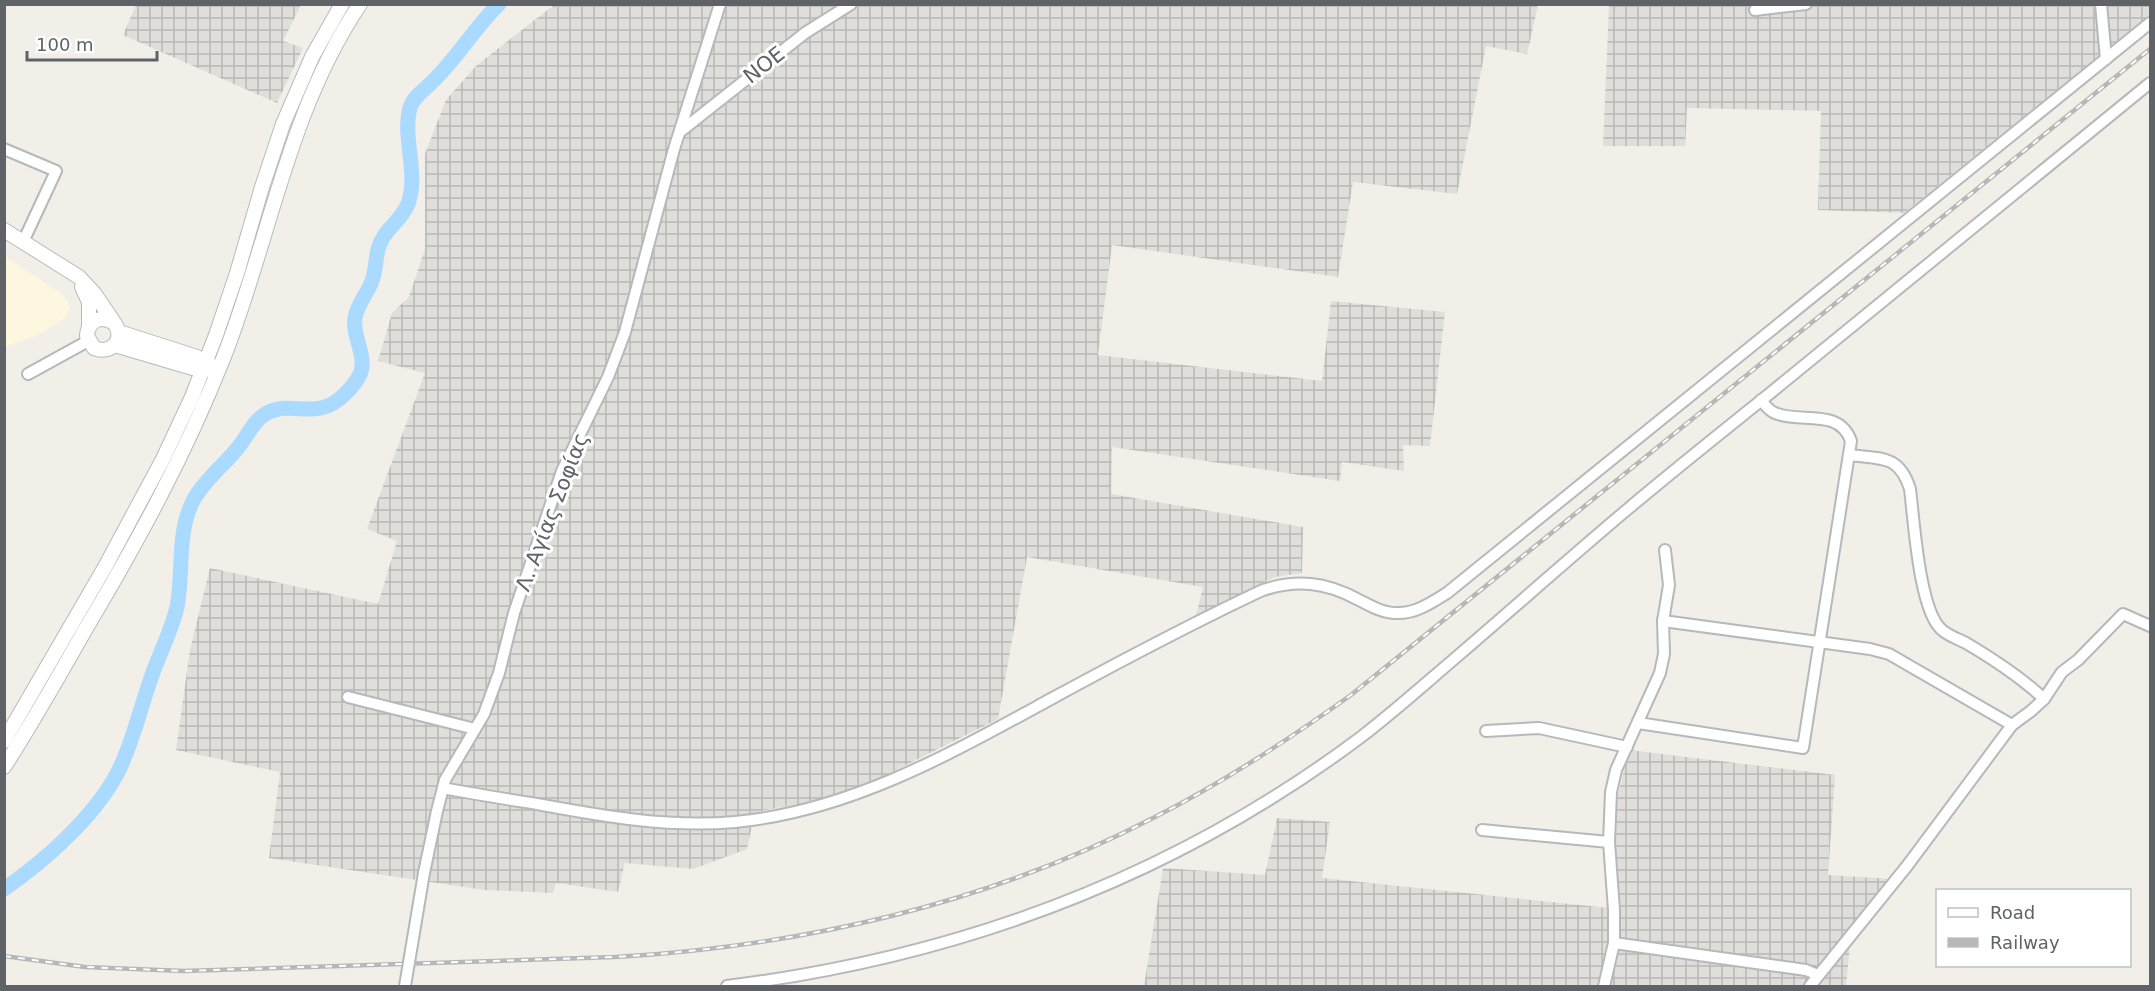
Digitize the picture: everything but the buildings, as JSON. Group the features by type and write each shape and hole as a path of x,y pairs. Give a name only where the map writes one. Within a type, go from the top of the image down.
{"street":[{"path":"4,767 11,739 143,500 192,397 237,273 262,187 284,124 312,57 342,4"},
{"path":"11,739 156,507 223,359 299,123 338,41 360,4"},
{"name":"Λ. Αγίας Σοφίας","path":"405,987 424,873 445,780 484,714 499,673 514,613 562,471 608,377 625,332 674,149 720,4"},
{"name":"NOE","path":"681,131 805,33 851,4"},
{"path":"1755,10 1806,4"},
{"path":"2101,4 2106,59"},
{"path":"443,788 609,818 640,821 726,822 766,817 849,797 910,772 951,753 1263,590 1278,585 1314,583 1343,592 1385,612 1405,612 1427,606 1447,593 2151,23"},
{"path":"727,987 854,966 910,953 999,926 1126,877 1235,821 1284,791 1378,723 1630,507 2151,83"},
{"path":"4,148 56,171 23,242"},
{"path":"4,230 86,284 116,334"},
{"path":"69,272 86,295 90,309 88,341"},
{"path":"89,326 101,318 106,319 116,334 177,357 193,368 223,359"},
{"path":"88,341 98,350 108,350 116,334"},
{"path":"177,357 195,349 216,335"},
{"path":"28,375 88,341"},
{"path":"177,357 189,381 192,397"},
{"path":"204,365 214,382"},
{"path":"1638,723 1803,748 1851,441 1847,430 1836,422 1816,417 1788,417 1772,413 1761,400"},
{"path":"1849,455 1889,461 1905,474 1910,489 1925,593 1930,614 1936,624 1944,632 2000,664 2032,686 2044,699"},
{"path":"1604,987 1614,943 1609,842 1611,792 1616,770 1660,673 1664,654 1663,621 1669,585 1665,550"},
{"path":"1810,987 1907,866 2012,725 2044,699 2062,672 2078,660 2123,614 2151,626"},
{"path":"1663,621 1818,641 1889,654 2012,725"},
{"path":"348,697 475,729"},
{"path":"1486,730 1539,728 1627,747"},
{"path":"1482,830 1609,842"},
{"path":"1614,943 1806,970 1818,975"}],"shaded area":[{"path":"136,5 301,5 283,41 303,48 277,103 123,35"},
{"path":"554,5 1538,5 1527,54 1486,46 1457,194 1353,182 1338,277 1112,245 1098,355 1322,381 1331,301 1445,312 1430,446 1403,445 1404,471 1342,462 1340,481 1112,447 1111,494 1303,527 1302,573 1275,577 1196,616 1203,587 1027,557 998,719 860,788 811,802 755,812 747,849 693,869 625,863 618,892 556,883 553,893 485,890 269,858 280,772 176,750 190,650 210,568 378,604 397,541 367,529 425,373 378,361 392,313 409,297 425,249 425,154 446,100 477,65"},
{"path":"1609,5 2150,5 2150,15 1904,213 1818,210 1821,111 1687,108 1685,146 1603,146"},
{"path":"4,256 62,294 68,301 69,309 66,317 58,323 35,336 5,347"},
{"path":"1629,750 1835,775 1828,875 1894,879 1839,942 1850,945 1846,986 1144,986 1163,868 1265,875 1277,818 1330,822 1322,878 1618,909 1611,856 1616,803"}],"waterway":[{"path":"4,889 36,865 83,821 118,772 177,607 185,525 188,512 199,491 264,415 284,408 313,409 334,403 352,387 358,378 362,358 355,331 356,313 373,278 381,241 405,211 409,201 412,177 408,119 411,104 449,64 499,4"}],"railway":[{"path":"4,956 85,967 184,971 615,957 685,951 755,943 892,916 960,897 1092,848 1206,790 1351,695 2150,49"}]}
